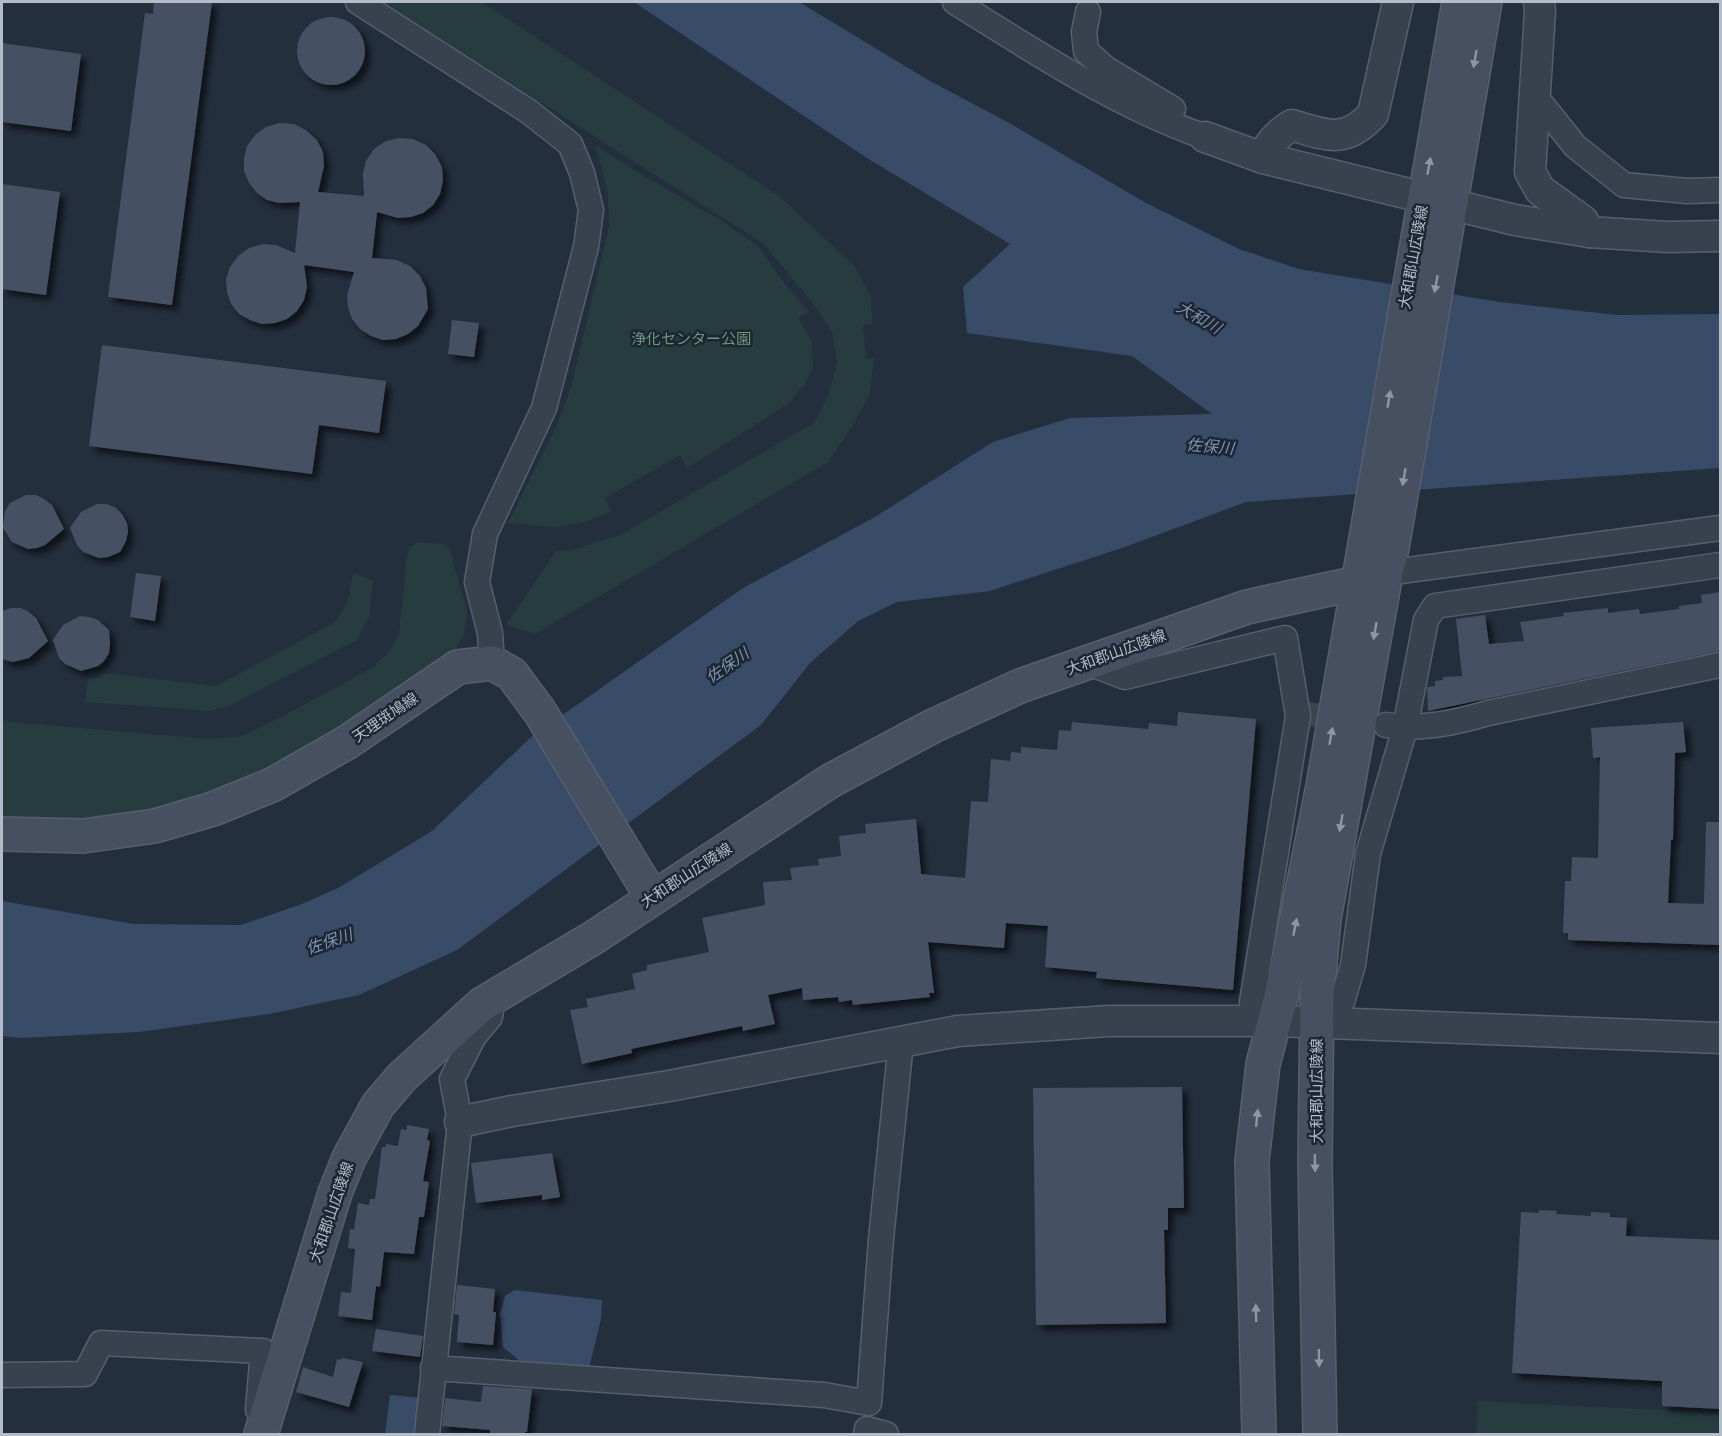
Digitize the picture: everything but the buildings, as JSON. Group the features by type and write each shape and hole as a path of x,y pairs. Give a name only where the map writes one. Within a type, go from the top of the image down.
{"main road":[{"name":"大和郡山広陵線","path":"1320,1434 1315,1152 1317,995 1324,919 1375,561 1434,213 1459,2"},
{"name":"大和郡山広陵線","path":"1434,213 1485,2"},
{"name":"大和郡山広陵線","path":"262,1429 335,1193 349,1158 378,1105 402,1077 482,1004 593,938 652,897 840,776 962,713 1020,686 1375,561"},
{"name":"大和郡山広陵線","path":"1259,1434 1252,1161 1263,1064 1275,1021 1323,786 1375,561"},
{"path":"492,663 512,674 540,712 652,897"},
{"name":"天理斑鳩線","path":"2,834 83,836 155,826 213,809 272,785 346,743 458,667 492,663"}],"street":[{"path":"358,2 528,111 570,144 582,173 591,210 586,247 544,408 485,534 477,582 490,633 492,663"},
{"path":"955,2 1082,81 1182,129 1263,158 1434,213 1515,220 1589,232 1666,237 1720,236"},
{"path":"1263,158 1266,149 1279,132 1292,125 1326,136 1347,135 1363,126 1373,114 1398,2"},
{"path":"1539,2 1530,172 1540,190 1582,221 1589,232"},
{"path":"1088,12 1084,32 1086,51 1104,68 1201,126 1205,137"},
{"path":"1534,99 1544,106 1575,146 1624,185 1687,191 1720,190"},
{"path":"1375,561 1720,528"},
{"path":"1317,1023 1342,1002 1348,983 1353,965 1368,854 1395,727 1426,620 1435,606 1720,565"},
{"path":"1086,662 1125,677 1285,638 1303,715 1252,1002 1275,1021"},
{"path":"1395,727 1454,723 1488,713 1720,665"},
{"path":"427,1434 460,1122 452,1079 474,1036 490,1017 494,997"},
{"path":"460,1122 512,1111 669,1086 958,1031 1108,1021 1275,1021 1720,1038"},
{"path":"433,1368 824,1395 869,1403 881,1239 901,1042"},
{"path":"2,1375 84,1374 101,1343 263,1351 258,1409 262,1429"},
{"path":"866,1434 867,1429 886,1434"}],"green space":[{"path":"383,2 482,2 779,196 854,266 871,296 872,324 863,326 866,359 874,358 870,393 854,424 828,462 535,634 506,625 556,551 571,550 620,535 814,423 829,393 837,363 832,332 814,305 764,244"},
{"name":"浄化センター公園","path":"596,146 724,222 760,248 780,278 809,312 799,317 799,320 812,341 813,367 805,384 788,404 687,468 680,455 605,498 611,512 585,522 555,527 508,523 556,427 570,391 609,227 608,194"},
{"path":"418,542 444,544 450,550 467,611 464,635 451,656 279,768 161,811 101,822 2,824 2,721 207,739 240,737 373,667 389,652 399,634 407,554 410,547"},
{"path":"353,573 373,581 369,617 357,640 229,706 209,711 85,702 88,679 101,677 104,673 216,686 335,622 348,601"},
{"path":"1478,1401 1720,1413 1720,1434 1476,1434"}],"water":[{"path":"634,2 799,2 928,80 1011,124 1146,203 1239,249 1299,269 1499,302 1617,315 1720,314 1720,468 1246,502 1125,547 990,591 897,602 858,621 810,663 761,725 457,950 359,995 269,1014 139,1032 20,1038 2,1036 2,901 134,924 241,925 302,904 340,887 432,831 530,738 743,588 875,517 993,442 1070,418 1212,414 1132,356 967,333 963,287 1010,244 867,158"},
{"path":"515,1290 602,1300 601,1319 589,1368 520,1361 503,1347 500,1314 505,1296"},
{"path":"390,1395 421,1398 417,1434 385,1434"}],"tunnel":[{"path":"1307,714 1351,720"}],"water label":[{"name":"大和川","path":"1199,317"},
{"name":"佐保川","path":"1210,446"},
{"name":"佐保川","path":"727,665"},
{"name":"佐保川","path":"329,941"}]}
